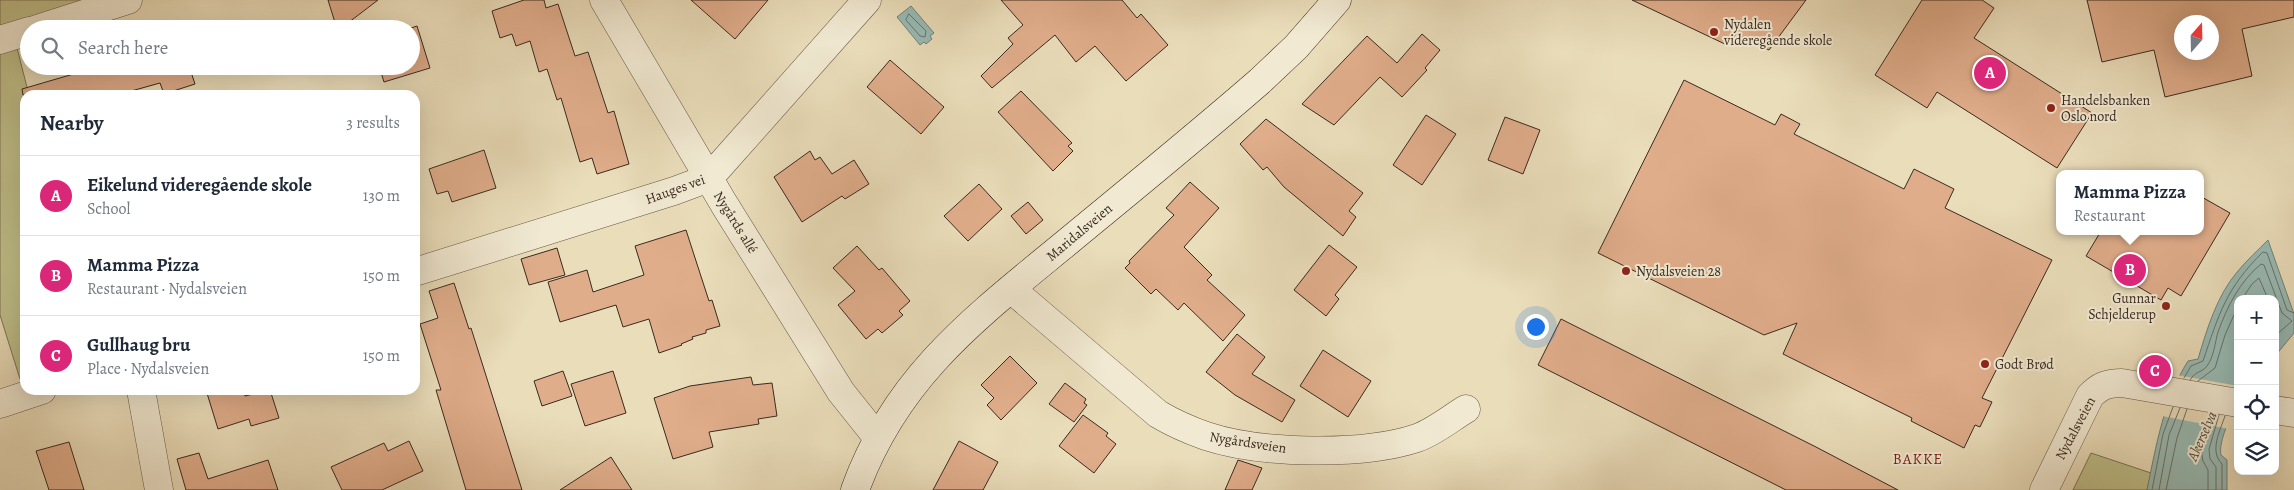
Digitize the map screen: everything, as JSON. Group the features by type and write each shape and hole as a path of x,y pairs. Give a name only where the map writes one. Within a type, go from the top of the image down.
{"street":[{"path":"65,20 128,0"},
{"name":"Nygårds allé","path":"604,0 709,178 841,392 877,437"},
{"name":"Hauges vei","path":"420,270 674,192 709,178 867,0"},
{"name":"Maridalsveien","path":"855,490 877,437 907,391 968,325 1260,81 1296,47 1337,0"},
{"path":"0,40 20,34"},
{"name":"Nygårdsveien","path":"1011,289 1158,414 1174,424 1207,436 1249,445 1300,450 1375,448 1420,437 1466,409"},
{"name":"Nydalsveien","path":"2044,490 2085,406 2098,388 2108,383 2151,387 2234,402"},
{"path":"0,404 27,395"},
{"path":"142,395 159,490"},
{"path":"2279,411 2294,413"}],"green space":[{"path":"0,0 94,0 35,20 20,20 20,25 0,32"},
{"path":"17,48 20,60 20,75 24,75 28,90 20,90 20,379 0,315 0,53"},
{"path":"2091,453 2151,473 2147,490 2073,490"}],"water":[{"path":"911,6 934,33 930,36 932,39 926,44 924,42 920,45 897,17"},
{"name":"Akerselva","path":"2268,240 2294,314 2294,333 2279,351 2279,295 2234,295 2234,410 2221,443 2221,455 2227,460 2227,490 2147,490 2162,423 2173,391 2188,361 2198,359 2218,301 2231,280"}],"pier":[{"path":"2177,375 2234,385 2234,417 2229,429 2162,416"}],"building":[{"path":"328,0 378,0 352,20 334,20"},
{"path":"524,0 544,0 546,8 558,4 575,56 588,52 608,113 614,111 629,164 597,174 592,158 580,162 561,98 557,100 547,69 539,72 530,41 516,46 512,34 500,38 492,11"},
{"path":"691,0 768,0 735,39"},
{"path":"1001,0 1122,0 1137,18 1141,14 1168,45 1126,81 1095,46 1076,62 1055,35 992,88 981,76 1013,44 1008,38 1023,25"},
{"path":"1632,0 1806,0 1769,50 1736,34 1727,45"},
{"path":"1922,0 1982,0 1994,8 1974,38 2092,113 2057,168 1937,92 1927,108 1875,75"},
{"path":"2087,0 2294,0 2294,17 2242,29 2252,76 2165,97 2154,50 2102,62"},
{"path":"1422,34 1440,50 1425,68 1427,70 1402,97 1380,77 1334,125 1302,104 1367,36 1397,63"},
{"path":"420,36 430,68 420,71"},
{"path":"890,60 944,107 921,134 867,87"},
{"path":"70,75 192,75 195,84 176,90 163,90 160,83 135,90 22,89"},
{"path":"382,75 407,75 384,82"},
{"path":"1684,80 1775,125 1781,114 1800,124 1794,134 1904,189 1914,169 1954,189 1945,208 2052,260 1982,398 1992,402 1980,427 1975,425 1964,448 1911,421 1912,418 1783,354 1797,323 1764,335 1598,253"},
{"path":"1021,91 1072,143 1068,146 1073,151 1053,171 998,112"},
{"path":"1426,115 1456,134 1422,185 1393,165"},
{"path":"1505,117 1540,130 1523,174 1488,160"},
{"path":"1266,119 1363,193 1349,211 1356,217 1343,236 1284,187 1267,167 1263,170 1240,144"},
{"path":"484,150 496,188 452,202 448,191 437,194 429,169"},
{"path":"810,151 815,160 820,157 832,174 854,160 869,184 845,199 842,196 802,222 774,177"},
{"path":"1190,182 1219,208 1184,247 1212,275 1207,280 1245,315 1223,341 1184,303 1178,310 1156,289 1151,294 1125,268 1130,263 1129,261 1174,215 1166,208"},
{"path":"979,184 1002,209 968,241 944,216"},
{"path":"2204,198 2230,213 2181,296 2168,288 2161,300 2086,256 2099,235 2204,235"},
{"path":"1028,202 1043,220 1026,234 1011,216"},
{"path":"686,230 709,301 712,300 720,326 706,330 706,333 692,337 693,339 682,345 659,353 649,319 623,327 616,305 560,322 548,282 587,270 593,292 644,275 635,246"},
{"path":"1329,245 1357,267 1335,295 1339,299 1326,316 1294,290"},
{"path":"857,246 879,270 882,268 910,301 899,311 903,315 882,333 878,329 866,339 838,305 855,291 833,268"},
{"path":"557,248 565,275 529,285 521,259"},
{"path":"454,283 469,329 471,328 522,490 466,490 436,390 441,390 420,324 438,318 429,291"},
{"path":"1561,319 1898,490 1786,490 1538,365"},
{"path":"1237,334 1265,357 1252,374 1295,400 1282,422 1235,395 1206,372"},
{"path":"1323,350 1371,381 1348,417 1300,386"},
{"path":"1010,356 1037,383 1001,420 987,405 994,398 981,385"},
{"path":"563,371 572,396 542,406 534,381"},
{"path":"613,371 626,413 585,426 571,384"},
{"path":"751,377 753,385 772,383 777,416 758,419 759,424 709,432 713,447 673,459 654,398 690,386"},
{"path":"1065,383 1086,399 1084,403 1087,405 1074,422 1049,404"},
{"path":"208,395 272,395 279,418 251,426 249,419 218,429"},
{"path":"1083,415 1108,433 1106,436 1116,444 1094,473 1059,446"},
{"path":"409,441 423,471 382,490 342,490 331,467 384,443 388,451"},
{"path":"959,441 998,462 983,490 933,490"},
{"path":"69,442 84,490 49,490 36,451"},
{"path":"199,453 208,479 268,460 278,490 186,490 177,459"},
{"path":"611,457 632,490 560,490"},
{"path":"1238,460 1262,468 1252,490 1225,490"}],"place":[{"name":"Nydalen videregående skole","path":"1714,32"},
{"name":"Eikelund videregående skole","path":"1990,73"},
{"name":"Handelsbanken Oslo nord","path":"2051,108"},
{"name":"Mamma Pizza","path":"2130,270"},
{"name":"Nydalsveien 28","path":"1626,271"},
{"name":"Gunnar Schjelderup","path":"2166,306"},
{"name":"Godt Brød","path":"1985,364"},
{"name":"Gullhaug bru","path":"2155,371"}],"district":[{"name":"BAKKE","path":"1918,459"}]}
